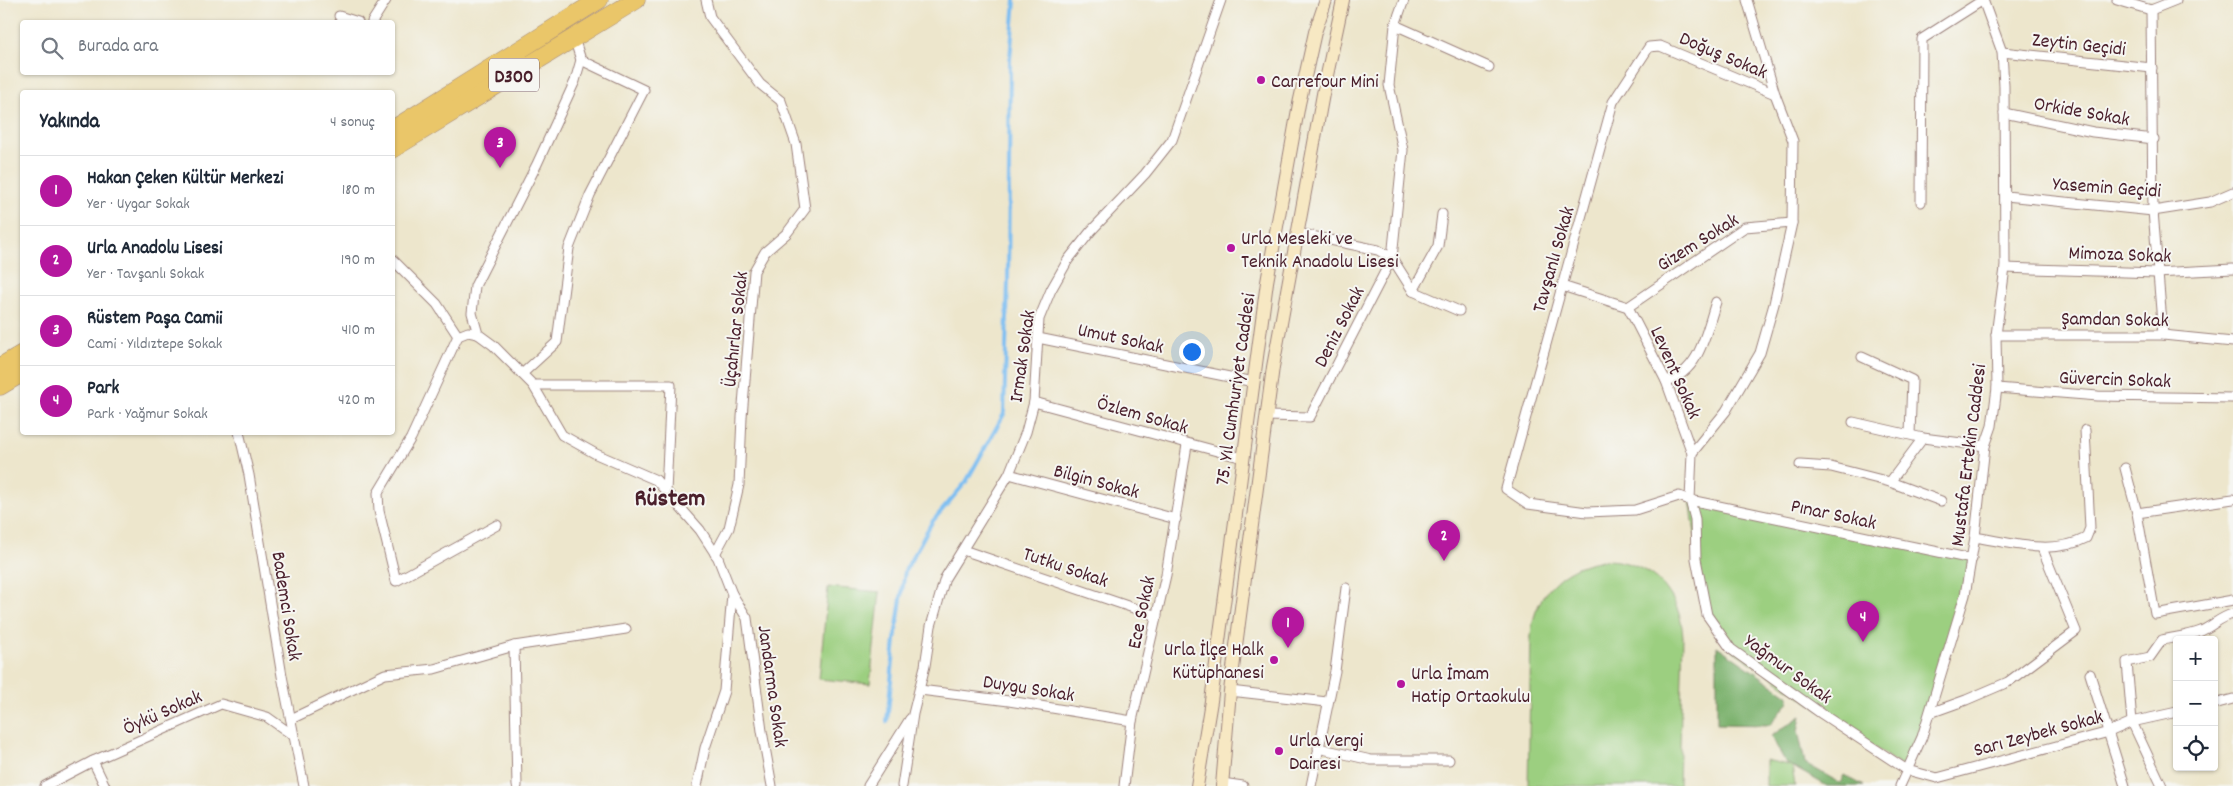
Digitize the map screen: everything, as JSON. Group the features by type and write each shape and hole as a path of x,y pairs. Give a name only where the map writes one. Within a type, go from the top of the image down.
{"highway":[{"name":"D300","path":"395,128 599,0"},
{"name":"D300","path":"395,147 636,0"},
{"path":"0,367 20,355"},
{"path":"0,386 20,374"}],"street":[{"path":"373,20 386,0"},
{"name":"Üçahırlar Sokak","path":"706,0 710,18 760,84 781,101 796,144 805,209 788,233 765,252 754,271 742,417 739,485 729,528 715,554"},
{"name":"Irmak Sokak","path":"913,714 920,690 931,626 945,578 1009,474 1026,432 1034,402 1039,319 1051,290 1068,260 1145,174 1172,140 1221,0"},
{"name":"75. Yıl Cumhuriyet Caddesi","path":"1197,786 1211,701 1267,282 1314,32 1326,0"},
{"name":"75. Yıl Cumhuriyet Caddesi","path":"1222,785 1230,691 1273,367 1323,94 1343,0"},
{"name":"Deniz Sokak","path":"1266,416 1310,417 1392,258 1404,150 1389,85 1395,25 1404,0"},
{"path":"1692,453 1726,411 1760,353 1774,304 1792,223 1793,141 1775,94 1747,0"},
{"path":"1921,202 1922,38 1983,0"},
{"name":"Mustafa Ertekin Caddesi","path":"1900,786 1922,737 1965,595 1975,537 1985,446 1992,426 1997,388 1996,335 2006,268 2002,52 1983,0"},
{"path":"2117,0 2151,10 2176,0"},
{"path":"2151,10 2154,139 2153,211 2156,273 2163,335"},
{"path":"339,16 352,20"},
{"path":"1395,25 1489,67"},
{"path":"497,525 396,581 379,511 378,493 411,438 458,336 468,332 478,334 472,313 475,286 537,164 575,81 582,60 574,38"},
{"name":"Doğuş Sokak","path":"1649,47 1660,46 1775,94"},
{"name":"Tavşanlı Sokak","path":"1528,504 1506,489 1613,102 1649,47"},
{"name":"Zeytin Geçidi","path":"2002,52 2152,68"},
{"path":"522,374 557,342 569,248 590,195 644,90 582,60"},
{"name":"Orkide Sokak","path":"2004,113 2093,132 2154,139"},
{"name":"Yasemin Geçidi","path":"2006,196 2153,211 2210,202 2233,192"},
{"path":"1413,291 1438,246 1442,214"},
{"name":"Gizem Sokak","path":"1628,307 1745,227 1792,223"},
{"path":"1297,233 1378,250 1392,258 1413,291 1459,311"},
{"path":"395,262 437,304 458,336"},
{"name":"Mimoza Sokak","path":"2006,268 2156,273 2233,269"},
{"path":"1562,286 1628,307"},
{"path":"1666,381 1677,378 1696,361 1716,302"},
{"name":"Levent Sokak","path":"1628,307 1666,381 1692,453"},
{"name":"Jandarma Sokak","path":"478,334 493,344 533,385 562,435 596,454 656,480 700,530 715,554 732,594 748,618 762,730 772,786"},
{"name":"Şamdan Sokak","path":"1996,335 2163,335 2233,342"},
{"name":"Umut Sokak","path":"1038,338 1254,382"},
{"path":"1862,357 1912,380 1910,434"},
{"path":"533,385 671,385 666,492"},
{"name":"Güvercin Sokak","path":"1997,388 2098,396 2233,398"},
{"name":"Özlem Sokak","path":"1034,402 1187,445 1243,458"},
{"path":"1853,422 1923,438 1985,446"},
{"path":"1975,537 2042,548 2076,543 2086,538 2090,528 2085,430"},
{"name":"Bademci Sokak","path":"240,435 249,476 280,666 304,786"},
{"path":"1890,482 1923,438"},
{"name":"Ece Sokak","path":"1124,786 1132,722 1157,616 1176,519 1187,445"},
{"name":"Yağmur Sokak","path":"1692,453 1690,500 1695,519 1696,559 1707,614 1731,649 1822,714 1907,770"},
{"path":"1800,465 1831,467 1890,482 1941,502"},
{"path":"2125,468 2137,513 2155,614 2233,600"},
{"name":"Bilgin Sokak","path":"1009,474 1176,519"},
{"name":"Pınar Sokak","path":"1528,504 1587,512 1635,510 1679,496 1690,500 1972,559"},
{"path":"2137,513 2233,499"},
{"path":"1930,712 1966,700 2008,682 2076,631 2042,548"},
{"name":"Tutku Sokak","path":"963,550 1157,616"},
{"path":"1311,786 1335,671 1346,588"},
{"path":"697,786 705,748 724,691 732,594"},
{"path":"2162,786 2132,722 2127,662 2150,657 2162,640 2190,635 2204,630 2222,617 2233,614"},
{"path":"291,719 385,674 434,669 514,646 626,629"},
{"path":"514,646 517,786"},
{"path":"2090,674 2125,786"},
{"name":"Duygu Sokak","path":"920,690 1009,701 1132,722"},
{"path":"1230,691 1327,702"},
{"path":"2218,703 2233,700"},
{"name":"Öykü Sokak","path":"45,786 94,761 221,704 267,717 294,736"},
{"name":"Sarı Zeybek Sokak","path":"1907,770 1937,778 2109,732 2132,722 2173,713"},
{"path":"868,786 913,714"},
{"path":"902,786 913,714"},
{"path":"1318,748 1371,760 1449,760"},
{"path":"94,761 105,786"},
{"path":"1222,785 1242,786"}],"green space":[{"path":"1690,500 1972,559 1965,595 1907,770 1731,649 1707,615"},
{"path":"1609,560 1624,562 1651,574 1670,595 1677,607 1683,637 1679,786 1528,786 1531,634 1539,605 1546,592 1566,573 1579,566"},
{"path":"828,587 880,592 870,684 819,679"},
{"path":"1717,646 1789,696 1789,702 1770,725 1717,724"},
{"path":"1801,716 1798,731 1805,763 1840,783 1844,775 1864,786 1827,786 1786,763 1771,736"},
{"path":"1766,760 1792,766 1795,786 1766,786"}],"waterway":[{"path":"887,722 895,640 905,571 932,522 966,482 1004,414 1008,282 1010,59 1015,0"}],"place":[{"name":"Carrefour Mini","path":"1261,80"},
{"name":"Rüstem Paşa Camii","path":"500,168"},
{"name":"Urla Mesleki ve Teknik Anadolu Lisesi","path":"1231,248"},
{"name":"Urla Anadolu Lisesi","path":"1444,561"},
{"name":"Park","path":"1863,642"},
{"name":"Hakan Çeken Kültür Merkezi","path":"1288,648"},
{"name":"Urla İlçe Halk Kütüphanesi","path":"1274,660"},
{"name":"Urla İmam Hatip Ortaokulu","path":"1401,684"},
{"name":"Urla Vergi Dairesi","path":"1279,751"}],"district":[{"name":"Rüstem","path":"670,496"}]}
